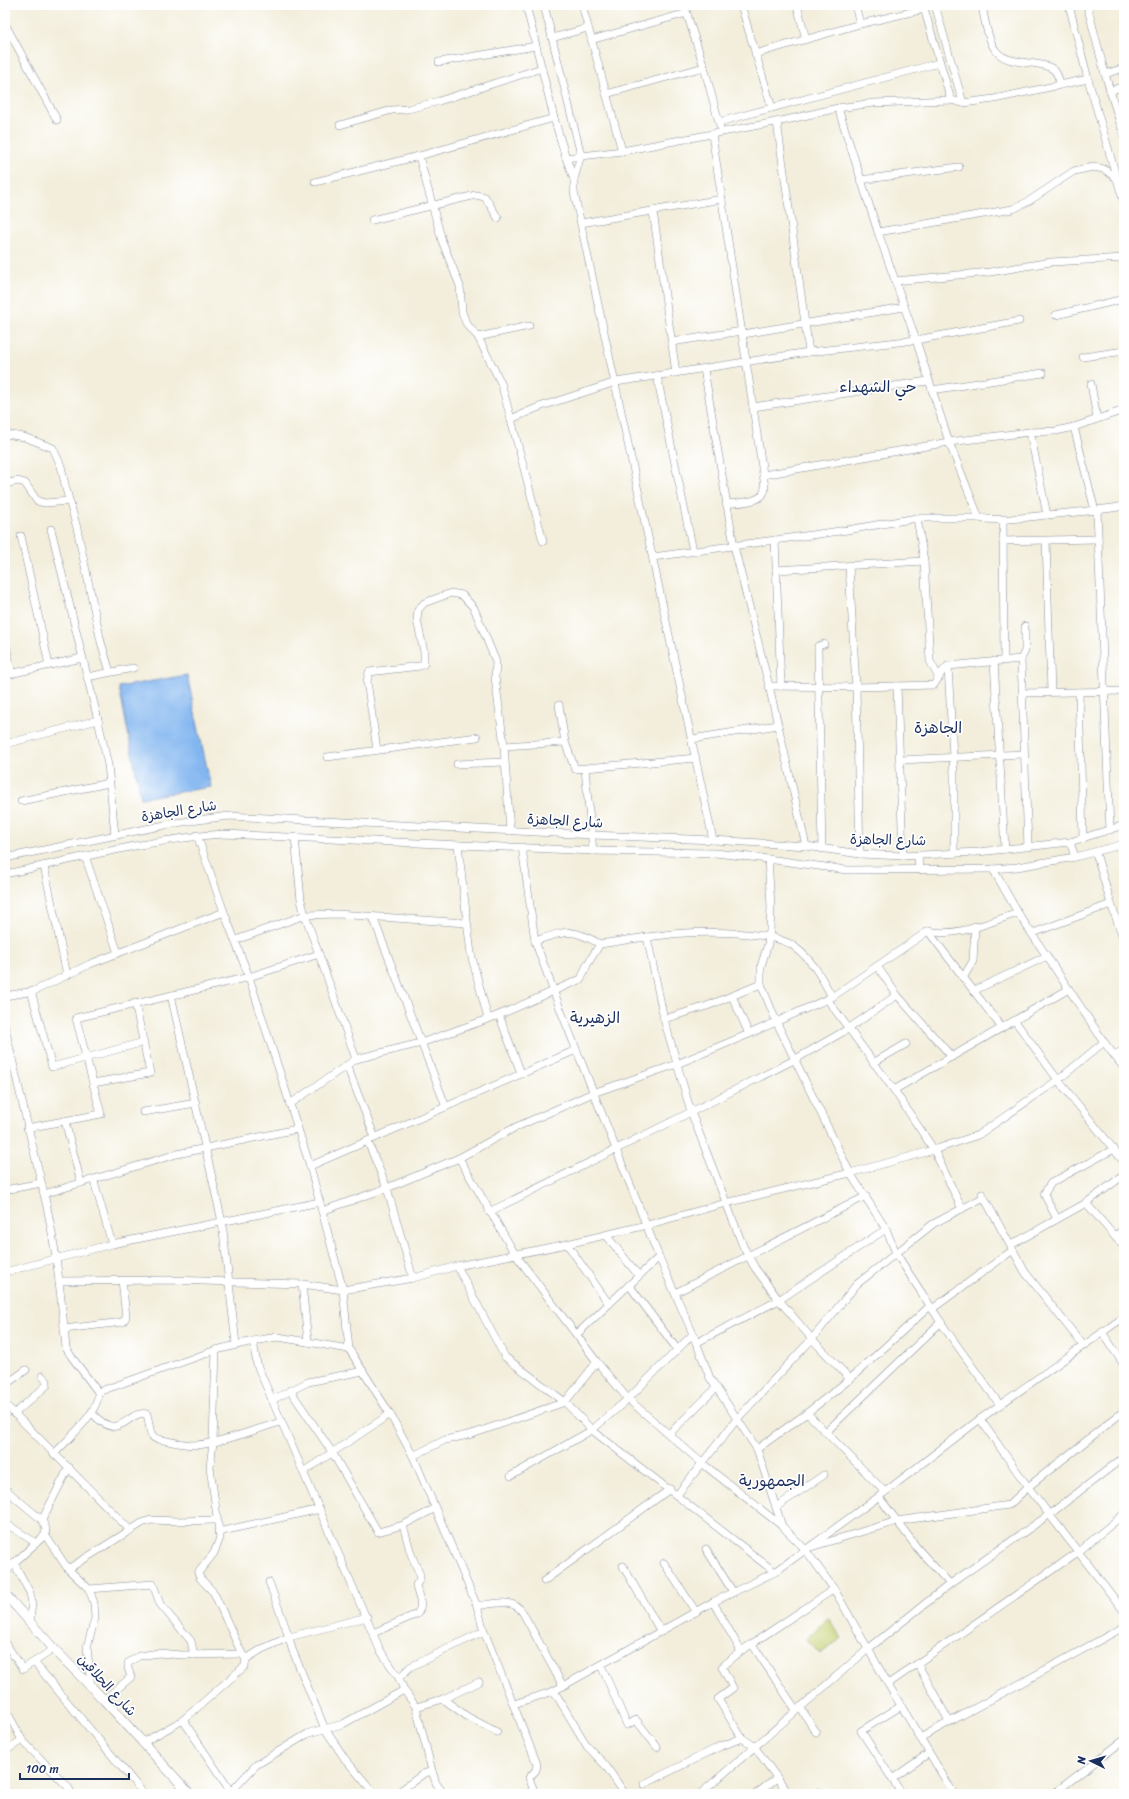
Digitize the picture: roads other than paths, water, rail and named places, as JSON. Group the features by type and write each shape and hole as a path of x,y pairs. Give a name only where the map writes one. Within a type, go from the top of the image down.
{"main road":[{"name":"شارع الحلاقين","path":"5,1594 54,1649 104,1700 190,1794"}],"street":[{"path":"526,5 554,118 566,158 574,178"},
{"path":"544,5 581,155 574,178 574,192 616,382 713,840"},
{"path":"582,5 622,151"},
{"path":"684,5 704,67 722,132"},
{"path":"742,5 754,54 772,108"},
{"path":"797,5 806,39"},
{"path":"854,5 860,24"},
{"path":"935,5 963,103"},
{"path":"982,5 992,44 996,51 1002,57 1010,60 1051,68 1057,75 1061,85"},
{"path":"1069,5 1088,79 1124,203"},
{"path":"1087,5 1105,74 1124,136"},
{"path":"754,54 924,7 951,100"},
{"path":"592,40 687,13"},
{"path":"5,24 57,120"},
{"path":"552,38 588,28"},
{"path":"439,62 536,46"},
{"path":"719,122 940,63"},
{"path":"606,94 704,67"},
{"path":"340,125 392,110 440,101 542,68"},
{"path":"1105,74 1124,69 1124,80"},
{"path":"566,158 622,151 777,122 838,108 874,103 951,100 963,103 994,99 1088,79"},
{"path":"1110,91 1124,86"},
{"path":"838,108 860,180 916,340 928,381 949,442 979,518"},
{"path":"315,182 419,156 554,118"},
{"path":"777,122 809,352"},
{"path":"712,134 743,332 752,407 765,491 762,497 755,500 726,504"},
{"path":"419,156 442,241 460,286 462,312 466,323 478,337 501,383 543,541"},
{"path":"860,180 959,167"},
{"path":"878,232 1013,209 1029,201 1074,171 1093,167 1104,169 1116,178"},
{"path":"372,220 480,195 485,197 498,218"},
{"path":"581,223 722,199"},
{"path":"653,211 676,372"},
{"path":"895,281 990,272 1051,262 1124,258"},
{"path":"1056,315 1124,299"},
{"path":"672,342 904,307"},
{"path":"511,418 539,407 616,382 809,352 916,340 1019,321"},
{"path":"478,337 528,326"},
{"path":"1083,357 1124,351"},
{"path":"704,369 734,546 770,686 806,846"},
{"path":"932,390 1043,373"},
{"path":"658,376 693,552"},
{"path":"752,407 928,381"},
{"path":"1091,384 1098,419"},
{"path":"763,475 949,442 1030,432 1056,431 1074,427 1124,410"},
{"path":"1074,427 1096,511 1110,830"},
{"path":"1030,432 1047,515"},
{"path":"5,434 24,437 53,448 61,466 77,528 101,642 110,672"},
{"path":"5,484 18,482 25,483 37,501 45,503 69,501"},
{"path":"653,557 916,518 1003,519 1096,511 1124,506"},
{"path":"916,518 924,561 930,661 939,678"},
{"path":"1003,519 1004,660"},
{"path":"51,529 108,765 115,835"},
{"path":"21,536 49,665"},
{"path":"1003,541 1098,539"},
{"path":"775,540 781,686"},
{"path":"1046,541 1051,692"},
{"path":"776,570 924,561"},
{"path":"849,566 856,687 860,854"},
{"path":"377,750 367,681 369,672 420,666 424,664 424,652 417,620 418,610 424,603 451,593 462,595 474,608 496,662 495,677 504,746 510,831"},
{"path":"1025,626 1025,651 1021,659 1023,754 1028,847"},
{"path":"5,641 8,674 82,658"},
{"path":"822,849 818,646 824,644"},
{"path":"770,686 819,688 934,685 942,672 948,666 1021,659"},
{"path":"994,661 1005,849"},
{"path":"948,666 953,758 954,853"},
{"path":"87,677 133,668"},
{"path":"897,686 902,856"},
{"path":"1022,693 1124,691"},
{"path":"1079,692 1083,839"},
{"path":"559,705 565,742 573,767 578,770 696,758"},
{"path":"5,744 98,720"},
{"path":"692,739 778,725"},
{"path":"327,757 477,737"},
{"path":"504,746 565,742"},
{"path":"900,760 1023,754"},
{"path":"457,764 504,762"},
{"path":"585,769 594,851"},
{"path":"21,801 109,783"},
{"name":"شارع الجاهزة","path":"5,858 204,818 229,816 713,840 806,846 860,854 902,856 1005,849 1070,842 1124,825"},
{"name":"شارع الجاهزة","path":"5,874 85,856 197,836 224,834 594,851 715,853 768,858 848,870 993,869 1035,865 1075,857 1124,844"},
{"path":"197,836 249,977 310,1166 343,1290 349,1349 390,1414 413,1456 434,1509 477,1606 484,1631 537,1764 536,1770 530,1778 533,1788 530,1794"},
{"path":"294,837 301,900 305,915 356,1059"},
{"path":"1070,842 1075,857"},
{"path":"458,845 466,923 471,954 488,1019"},
{"path":"522,847 535,941 576,1050 659,1257 693,1334 710,1378 757,1449 782,1526"},
{"path":"1096,852 1110,904 1124,940"},
{"path":"918,855 919,870"},
{"path":"85,856 118,954"},
{"path":"768,858 771,906 768,944 761,966 761,984 776,1021 850,1173 886,1229 896,1253 941,1322 1000,1405"},
{"path":"44,866 67,975"},
{"path":"993,869 1018,912 1104,1042 1124,1068"},
{"path":"1033,934 1110,904"},
{"path":"5,996 31,991 118,954 224,912"},
{"path":"322,1211 387,1188 459,1158 514,1128 594,1093 677,1064 830,998 928,931 939,934 955,933 1018,912"},
{"path":"236,940 305,915 337,914 466,923"},
{"path":"373,917 446,1107"},
{"path":"963,978 973,962 975,926"},
{"path":"928,931 1002,1028"},
{"path":"535,941 560,933 571,932 583,934 600,944 664,934 722,933 769,936 795,946 815,967 830,998 848,1029 894,1090 934,1150 962,1209"},
{"path":"647,937 664,1019 691,1112 743,1246 755,1268 780,1300 812,1339 850,1379"},
{"path":"290,1104 356,1059 421,1043 499,1015 581,979 586,965 600,944"},
{"path":"27,1128 101,1114 76,1018 171,994 249,977 319,954"},
{"path":"973,991 1047,956"},
{"path":"877,966 897,995 952,1057"},
{"path":"664,1019 732,996 761,984"},
{"path":"894,1090 1070,989"},
{"path":"31,991 52,1067 87,1059 144,1042"},
{"path":"171,994 222,1222 236,1344"},
{"path":"489,1212 794,1060 848,1029 897,995"},
{"path":"732,996 749,1034"},
{"path":"93,1082 150,1073 135,1003"},
{"path":"499,1015 521,1073"},
{"path":"1015,1021 1058,1080 1124,1162"},
{"path":"5,1027 27,1128 44,1194 56,1259 66,1348 70,1356 98,1392 92,1413 54,1454"},
{"path":"59,1281 170,1280 229,1283 302,1284 343,1290 413,1278 457,1266 567,1244 850,1173 934,1150 978,1134 1058,1080 1104,1042"},
{"path":"873,1063 906,1044"},
{"path":"310,1166 576,1050"},
{"path":"1114,1055 1124,1050"},
{"path":"347,1066 375,1138"},
{"path":"143,1112 196,1103"},
{"path":"65,1121 81,1183"},
{"path":"44,1194 177,1154 297,1129"},
{"path":"368,1142 387,1188 413,1278"},
{"path":"1057,1219 1044,1194 1051,1183 1114,1149"},
{"path":"459,1158 489,1212 515,1254 597,1362 628,1399 703,1464 782,1526 805,1549 834,1589 888,1684 954,1794"},
{"path":"757,1449 807,1413 850,1379 931,1307 1012,1248 1086,1202 1124,1175"},
{"path":"94,1180 112,1244"},
{"path":"5,1190 41,1183"},
{"path":"677,1495 737,1419 812,1339 857,1284 933,1224 962,1209 983,1195 1025,1272 1084,1345"},
{"path":"675,1293 749,1257 866,1196"},
{"path":"5,1272 112,1244 320,1202"},
{"path":"1086,1202 1124,1247"},
{"path":"696,1343 780,1300 886,1229"},
{"path":"1115,1236 1124,1229"},
{"path":"606,1235 639,1276"},
{"path":"567,1244 609,1304"},
{"path":"577,1334 659,1257"},
{"path":"457,1266 505,1357 565,1402 592,1430 670,1489 775,1572"},
{"path":"64,1329 123,1322 126,1317 122,1280"},
{"path":"302,1284 308,1342"},
{"path":"629,1285 678,1349"},
{"path":"514,1704 554,1691 712,1602 775,1572 879,1497 980,1419 1124,1316"},
{"path":"826,1432 941,1322"},
{"path":"1102,1332 1124,1365"},
{"path":"511,1476 592,1430 628,1399 693,1334"},
{"path":"98,1392 216,1350 253,1340 278,1337 349,1349"},
{"path":"253,1340 257,1365 367,1617 372,1633 380,1650 416,1707 432,1771 436,1783 444,1794"},
{"path":"142,1743 183,1720 245,1666 244,1656 214,1593 200,1578 198,1573 218,1545 220,1538 216,1520 210,1467 213,1442 216,1350"},
{"path":"413,1456 445,1440 472,1434 565,1402 597,1362"},
{"path":"5,1385 26,1370"},
{"path":"272,1400 308,1382 363,1371"},
{"path":"14,1414 47,1384 47,1381 42,1376"},
{"path":"669,1434 716,1388"},
{"path":"290,1390 332,1452 378,1532 403,1525 434,1509"},
{"path":"5,1404 131,1531"},
{"path":"805,1549 897,1521 1008,1505 1028,1487 1124,1411"},
{"path":"92,1413 103,1424 118,1426 139,1414 147,1414 151,1434 154,1438 175,1443 189,1444 213,1442 281,1422"},
{"path":"807,1413 885,1492"},
{"path":"303,1472 390,1414"},
{"path":"980,1419 1028,1487 1124,1611"},
{"path":"700,1794 868,1649 950,1584 1050,1514 1124,1457"},
{"path":"42,1520 69,1467"},
{"path":"776,1507 824,1475"},
{"path":"5,1489 42,1520 46,1529 44,1535 14,1563 5,1574"},
{"path":"544,1581 670,1489"},
{"path":"879,1497 918,1549 950,1584"},
{"path":"218,1532 320,1509"},
{"path":"888,1684 918,1665 1078,1552 1124,1514"},
{"path":"68,1569 151,1520 216,1520"},
{"path":"5,1523 36,1543"},
{"path":"372,1633 417,1614 421,1609 421,1603 416,1585 420,1579 420,1575 411,1554 403,1525"},
{"path":"44,1535 68,1569 89,1589 96,1610 87,1647 91,1687"},
{"path":"706,1549 733,1592"},
{"path":"14,1563 30,1593 32,1603 30,1622"},
{"path":"664,1563 696,1612"},
{"path":"623,1566 661,1632"},
{"path":"269,1582 290,1637 292,1649 325,1729 345,1759 375,1794"},
{"path":"89,1589 154,1584 160,1604 190,1641 194,1656"},
{"path":"789,1794 754,1746 742,1738 718,1699 733,1688 722,1667 741,1651 834,1589"},
{"path":"712,1602 741,1651"},
{"path":"477,1606 510,1603 518,1606 563,1686"},
{"path":"104,1700 131,1677 128,1663 139,1656 158,1653 194,1656 244,1656 290,1637 367,1617"},
{"path":"920,1738 1124,1627"},
{"path":"399,1678 410,1667 484,1631"},
{"path":"5,1643 23,1669 54,1649"},
{"path":"752,1644 816,1732"},
{"path":"34,1662 144,1794"},
{"path":"601,1665 627,1725 636,1720 657,1747"},
{"path":"918,1665 949,1721"},
{"path":"416,1707 442,1699 480,1682"},
{"path":"183,1720 230,1793 256,1765 309,1733 343,1724 404,1690"},
{"path":"554,1691 587,1746 606,1766 625,1794"},
{"path":"442,1699 468,1717 497,1732"},
{"path":"901,1706 861,1731 902,1794"},
{"path":"5,1708 22,1740 68,1787 72,1794"},
{"path":"644,1784 719,1747 742,1738"},
{"path":"5,1751 22,1740"},
{"path":"1053,1794 1124,1740"},
{"path":"892,1778 929,1752"},
{"path":"396,1794 423,1774 432,1771"},
{"path":"756,1794 777,1778"}],"water":[{"path":"187,675 211,787 141,798 119,687"}],"district":[{"name":"حي الشهداء","path":"878,386"},
{"name":"الجاهزة","path":"938,727"},
{"name":"الزهيرية","path":"595,1017"},
{"name":"الجمهورية","path":"772,1480"}]}
